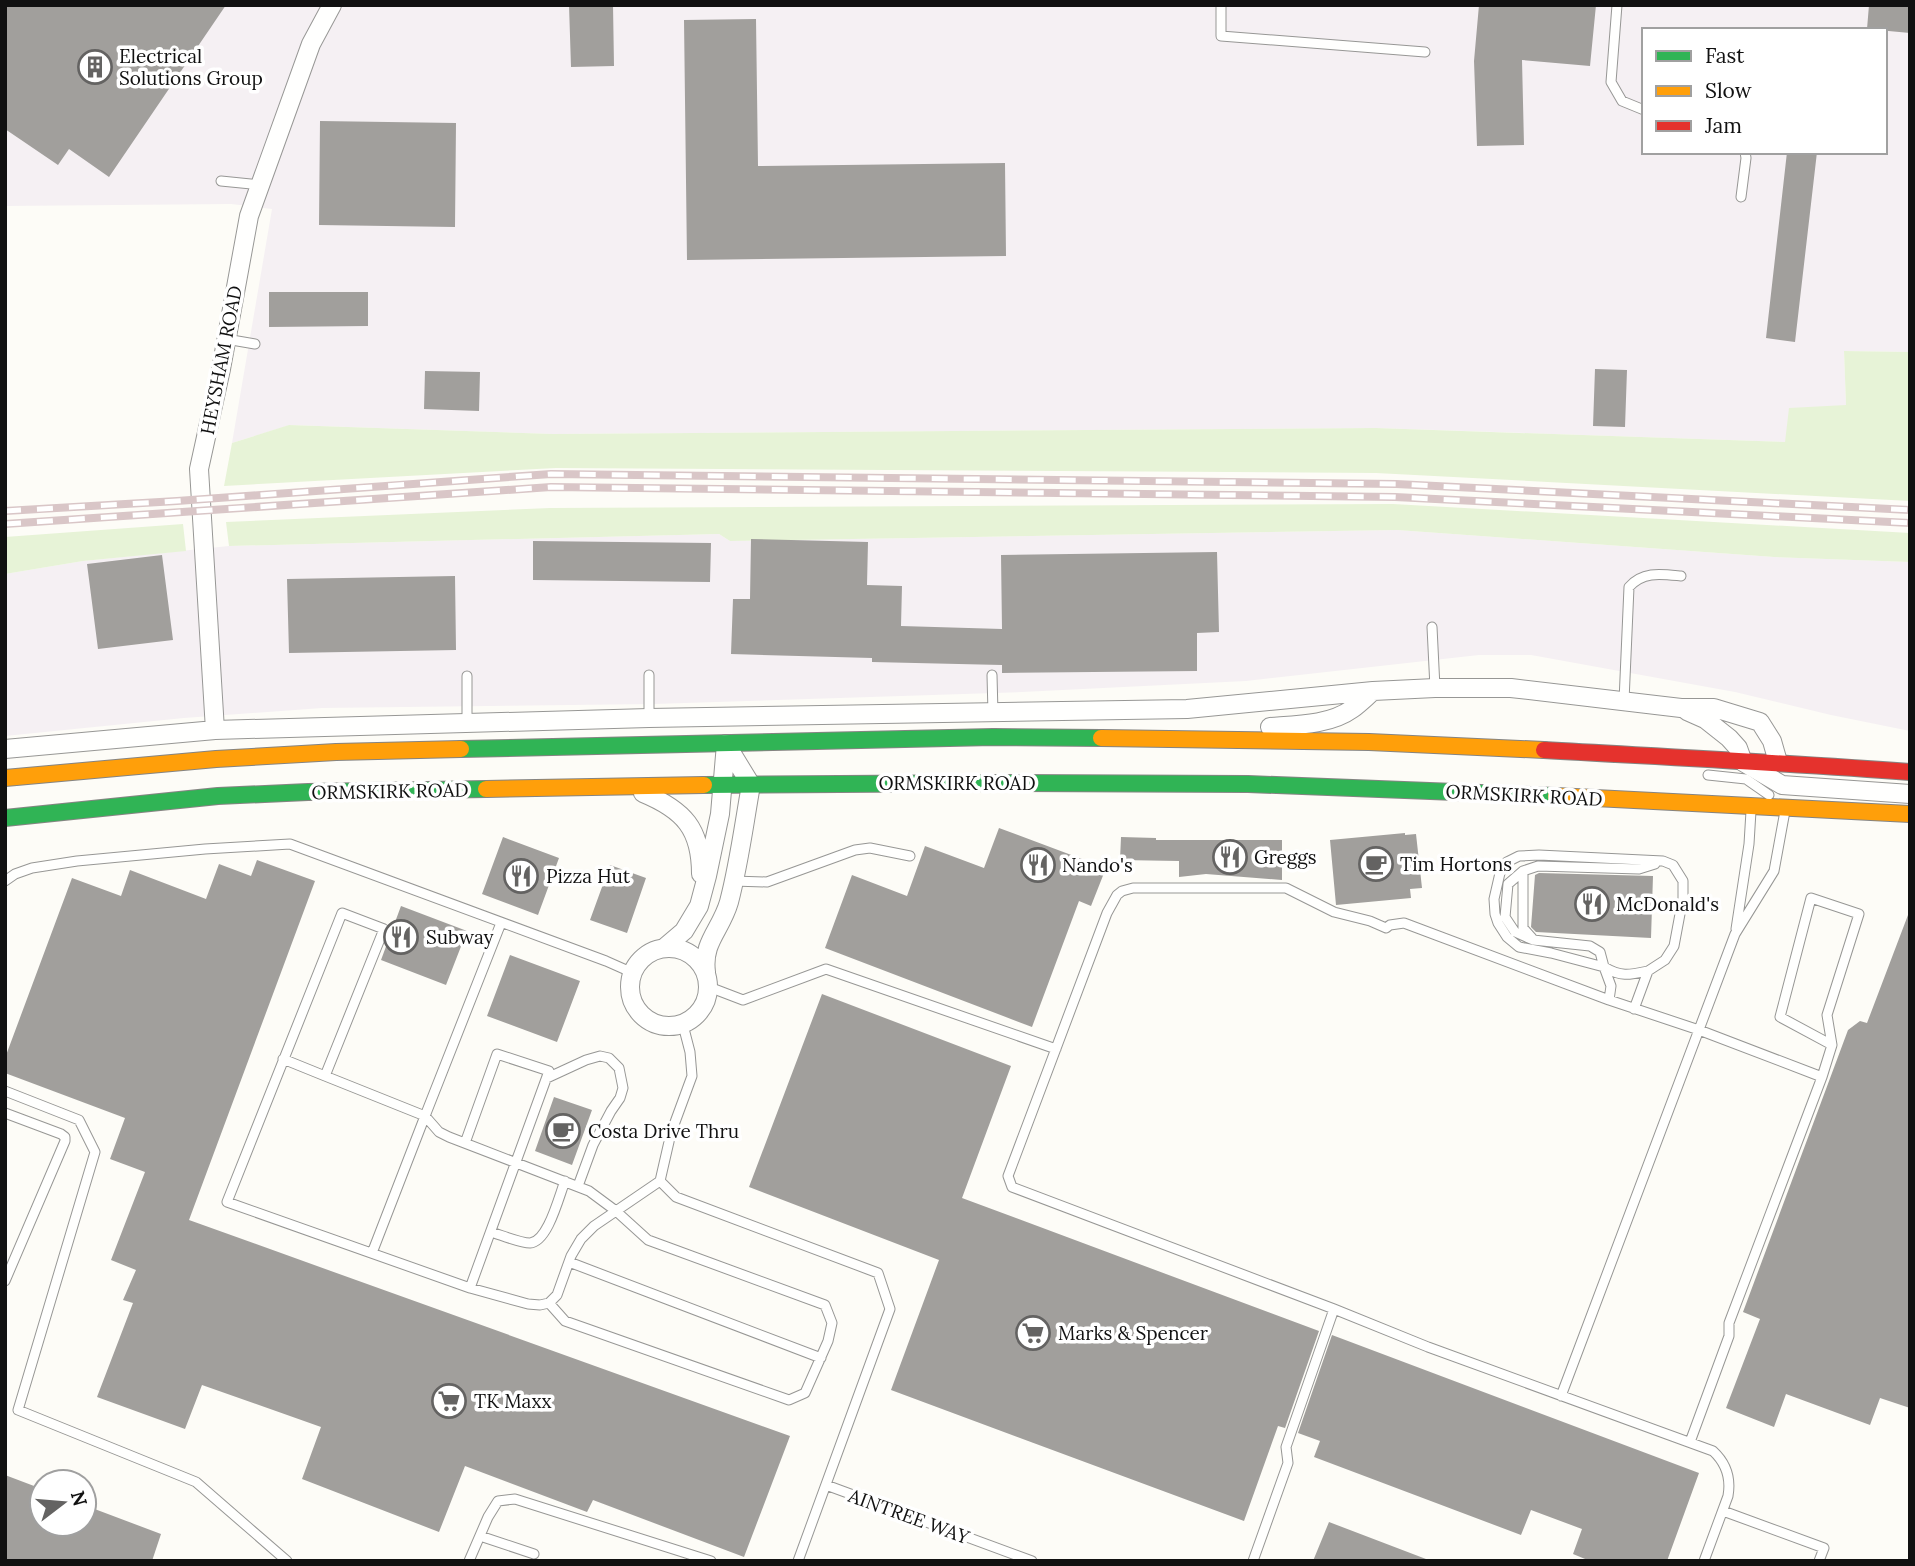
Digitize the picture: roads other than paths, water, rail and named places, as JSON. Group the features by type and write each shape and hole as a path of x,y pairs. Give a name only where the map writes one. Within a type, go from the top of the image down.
{"highway":[{"name":"ORMSKIRK ROAD","path":"5,778 216,759 336,752 993,737 1369,742 1544,749 1744,770 1778,762 1910,772"},
{"path":"1778,762 1786,807"},
{"path":"1744,770 1752,805"},
{"name":"ORMSKIRK ROAD","path":"5,818 218,796 321,792 982,783 1248,784 1389,788 1910,814"}],"street":[{"name":"HEYSHAM ROAD","path":"215,730 199,469 249,216 311,44 332,5"},
{"path":"5,749 215,730 649,718 1186,709 1373,691 1511,688 1681,708 1714,708 1760,722 1772,741 1778,762"},
{"path":"1134,739 1326,720 1350,711 1373,691"},
{"path":"1681,708 1705,719 1729,738 1738,748 1744,770"},
{"path":"726,744 751,785 728,904 721,924 706,949 704,959 707,999 702,1010 683,1025 657,1025 637,1010 630,985 633,973 645,956 664,948 684,931 699,906 720,814 726,744"},
{"name":"ORMSKIRK ROAD","path":"1744,770 1782,785 1910,794"},
{"path":"628,786 671,806 683,817 694,834 699,844 701,863 699,906"},
{"path":"664,948 689,953 699,961 707,980"}],"lane":[{"path":"1221,5 1221,36 1424,52"},
{"path":"1617,5 1611,82 1622,102 1642,109"},
{"path":"1741,197 1745,154"},
{"path":"221,181 260,185"},
{"path":"226,340 255,344"},
{"path":"1624,701 1629,587 1635,580 1651,573 1681,576"},
{"path":"1432,627 1435,688"},
{"path":"649,675 649,718"},
{"path":"992,675 993,713"},
{"path":"467,676 467,723"},
{"path":"1544,749 1560,760"},
{"path":"1561,1396 1735,934 1774,871 1786,807 1744,770 1698,774"},
{"path":"1735,934 1749,844 1752,805"},
{"path":"5,881 32,868 77,860 290,844 633,973"},
{"path":"733,881 767,882 855,850 870,848 910,856"},
{"path":"1539,855 1663,861 1673,865 1684,881 1683,898 1674,946 1665,960 1648,971 1631,974 1617,974 1605,967 1519,947 1507,937 1495,914 1494,899 1500,873 1507,862 1519,856 1539,855"},
{"path":"1609,1000 1611,985 1600,953 1590,946 1533,940 1515,932 1505,917 1508,884 1523,871 1538,866 1639,869 1663,861"},
{"path":"1523,871 1523,928 1533,940"},
{"path":"1704,1561 1730,1487 1725,1467 1713,1451 1428,1347 1140,1237 1012,1186 1008,1176 1107,913 1113,900 1122,891 1133,888 1286,888 1334,912 1386,928 1404,923 1822,1077"},
{"path":"1690,1442 1729,1336 1728,1323 1832,1045 1827,1015 1859,914 1811,898 1780,1017 1832,1045"},
{"path":"325,1076 384,929 342,913 227,1202 470,1288 528,1304 549,1303 557,1296 569,1262 581,1240 594,1226 660,1181 670,1133 692,1076 690,1052 683,1025"},
{"path":"372,1253 501,922"},
{"path":"707,980 743,1000 826,969 1056,1049"},
{"path":"1634,1009 1648,971"},
{"path":"465,1143 497,1054 549,1071 470,1288"},
{"path":"547,1077 600,1056 610,1058 619,1068 623,1088 620,1098 593,1145 578,1186"},
{"path":"283,1059 425,1116 439,1132 589,1191 648,1240 825,1305 832,1323 828,1341 804,1393 789,1400 565,1321 549,1303"},
{"path":"5,1091 79,1120 95,1152 18,1410 196,1482 288,1561"},
{"path":"5,1113 61,1135 65,1137 65,1141 5,1281"},
{"path":"491,1232 529,1243 538,1240 547,1229 565,1181"},
{"path":"660,1181 677,1197 878,1273 890,1309 798,1561"},
{"path":"569,1262 821,1358"},
{"path":"1252,1561 1288,1463 1286,1447 1334,1309"},
{"name":"AINTREE WAY","path":"826,1485 1031,1561"},
{"path":"469,1561 498,1501 516,1499 711,1561"},
{"path":"1723,1511 1824,1548 1819,1561"},
{"path":"480,1536 534,1554"}],"railway":[{"path":"5,511 551,474 1396,484 1910,510"},
{"path":"5,524 551,487 1395,497 1910,523"}],"place":[{"name":"Electrical Solutions Group","path":"95,67"},
{"name":"Greggs","path":"1230,857"},
{"name":"Tim Hortons","path":"1376,864"},
{"name":"Nando's","path":"1038,865"},
{"name":"Pizza Hut","path":"521,876"},
{"name":"McDonald's","path":"1592,904"},
{"name":"Subway","path":"401,937"},
{"name":"Costa Drive Thru","path":"563,1131"},
{"name":"Marks & Spencer","path":"1033,1333"},
{"name":"TK Maxx","path":"449,1401"}]}
